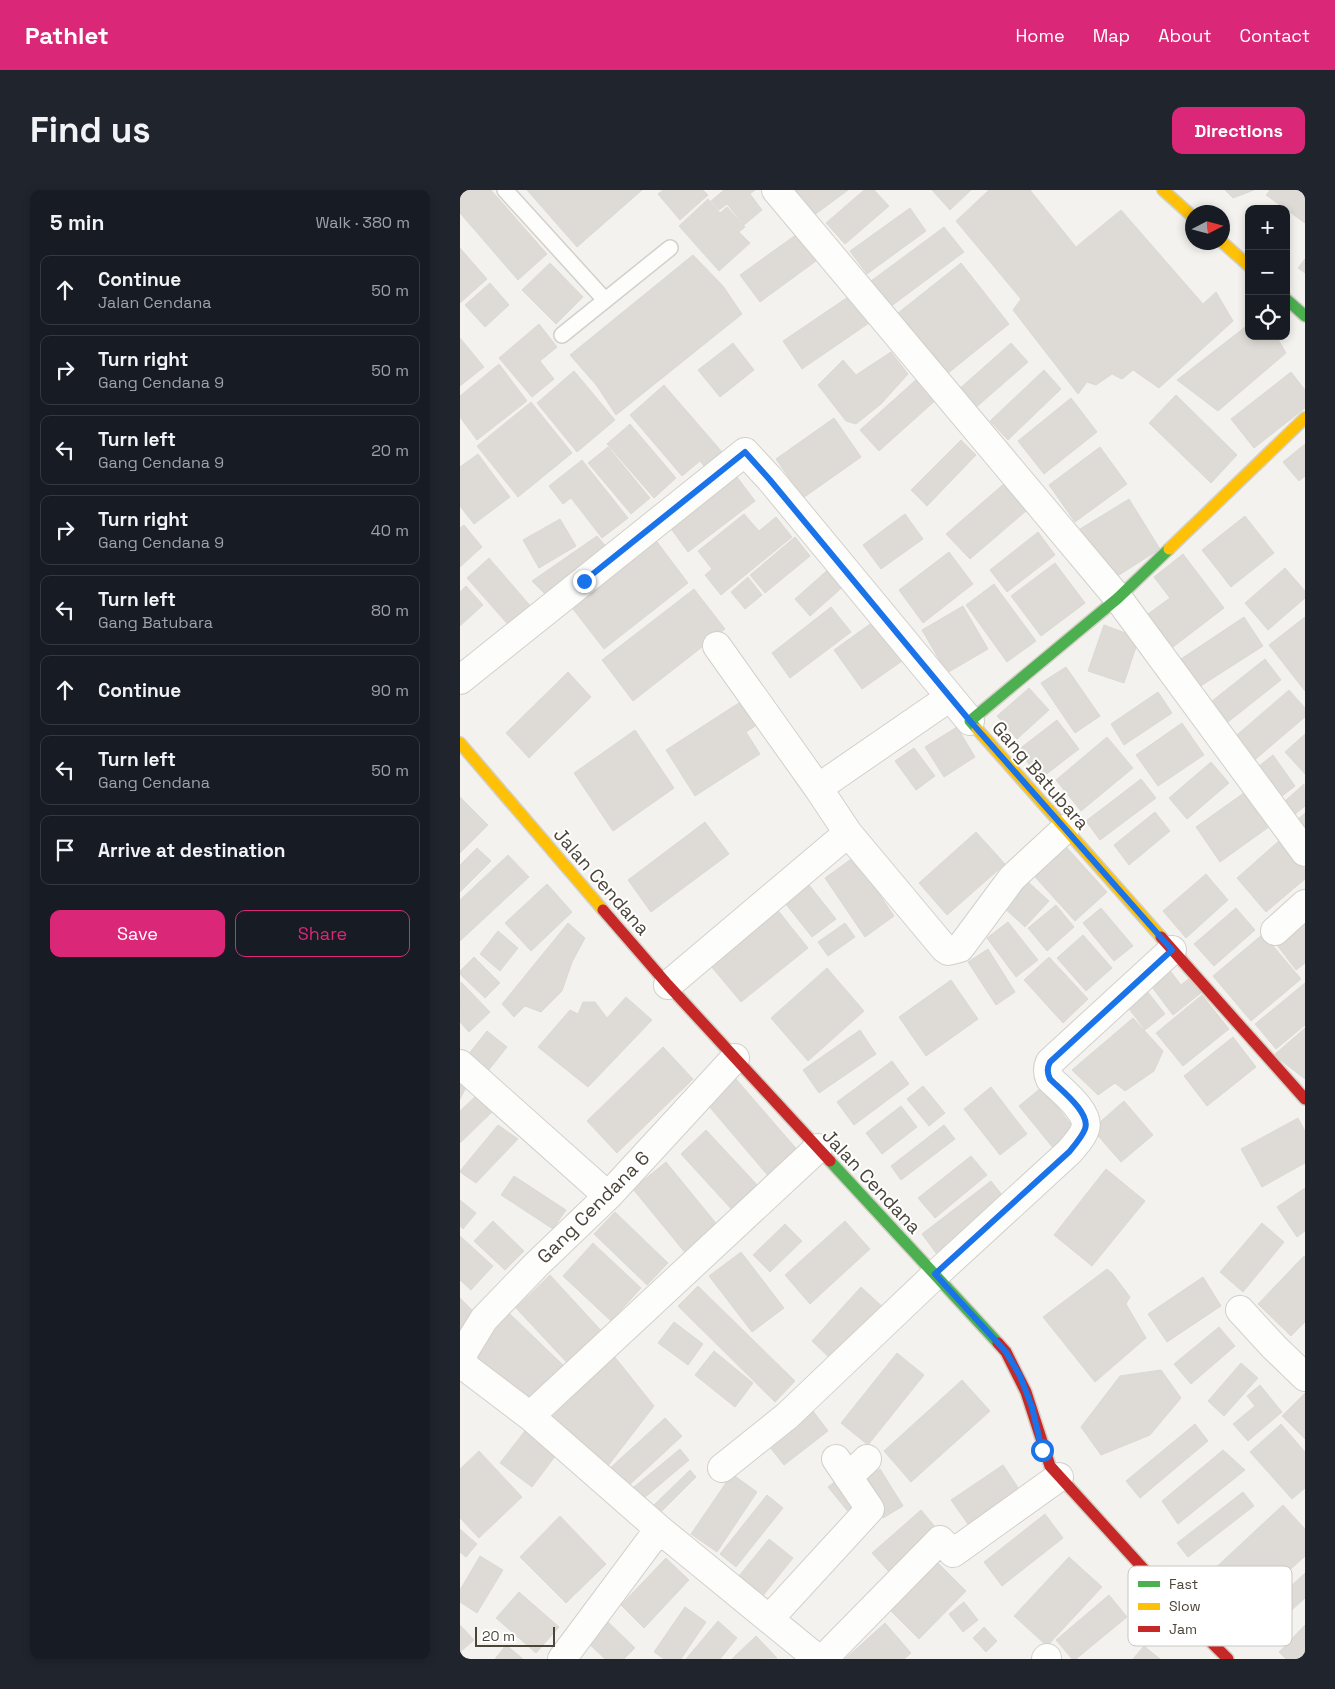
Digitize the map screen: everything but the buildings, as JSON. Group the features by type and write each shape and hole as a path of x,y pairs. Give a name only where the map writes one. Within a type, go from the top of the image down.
{"street":[{"path":"776,190 1118,598 1305,852"},
{"path":"1170,192 1185,208"},
{"path":"1230,249 1245,262"},
{"path":"1290,303 1305,316"},
{"name":"Gang Batubara","path":"1305,418 1118,598 970,721 1305,1099"},
{"path":"460,680 745,452 970,721"},
{"path":"717,646 848,833 944,948 952,951 960,948 1012,878 1065,829"},
{"path":"818,788 950,697"},
{"name":"Jalan Cendana","path":"462,750 668,985 1006,1352 1020,1376 1032,1407 1042,1450 1050,1466 1141,1566"},
{"path":"668,985 848,833"},
{"path":"1275,931 1305,904"},
{"path":"722,1468 787,1416 935,1274 1069,1152 1086,1129 1086,1118 1080,1109 1050,1079 1047,1067 1050,1062 1172,950"},
{"name":"Gang Cendana 6","path":"460,1363 465,1350 484,1319 537,1264 608,1196 736,1058"},
{"path":"460,1064 608,1196"},
{"path":"530,1416 818,1148"},
{"path":"1240,1310 1305,1378"},
{"path":"460,1363 530,1416 659,1529 818,1659"},
{"path":"769,1619 870,1509 851,1465"},
{"path":"823,1659 940,1540 953,1553 1059,1477"},
{"path":"562,1659 659,1529"},
{"name":"Jalan Cendana","path":"1216,1646 1228,1659"}],"lane":[{"path":"505,190 605,300"},
{"path":"562,335 670,248"}],"traffic: fast":[{"path":"1290,303 1305,316"},
{"path":"977,729 970,721 1118,598 1169,549"},
{"path":"830,1161 998,1343"}],"traffic: slow":[{"path":"1163,190 1185,210"},
{"path":"1230,249 1245,262"},
{"path":"1169,549 1305,418"},
{"path":"977,729 1161,937"},
{"path":"460,743 603,910"}],"traffic: jam":[{"path":"603,910 668,985 830,1161"},
{"path":"1161,937 1305,1099"},
{"path":"998,1343 1006,1352 1026,1392 1050,1466 1141,1566"},
{"path":"1215,1646 1228,1659"}],"route":[{"path":"584,581 745,452 970,721 1172,950 1050,1062 1047,1067 1050,1079 1080,1109 1086,1118 1086,1129 1069,1152 935,1274 1006,1352 1020,1376 1032,1407 1042,1450"}]}
